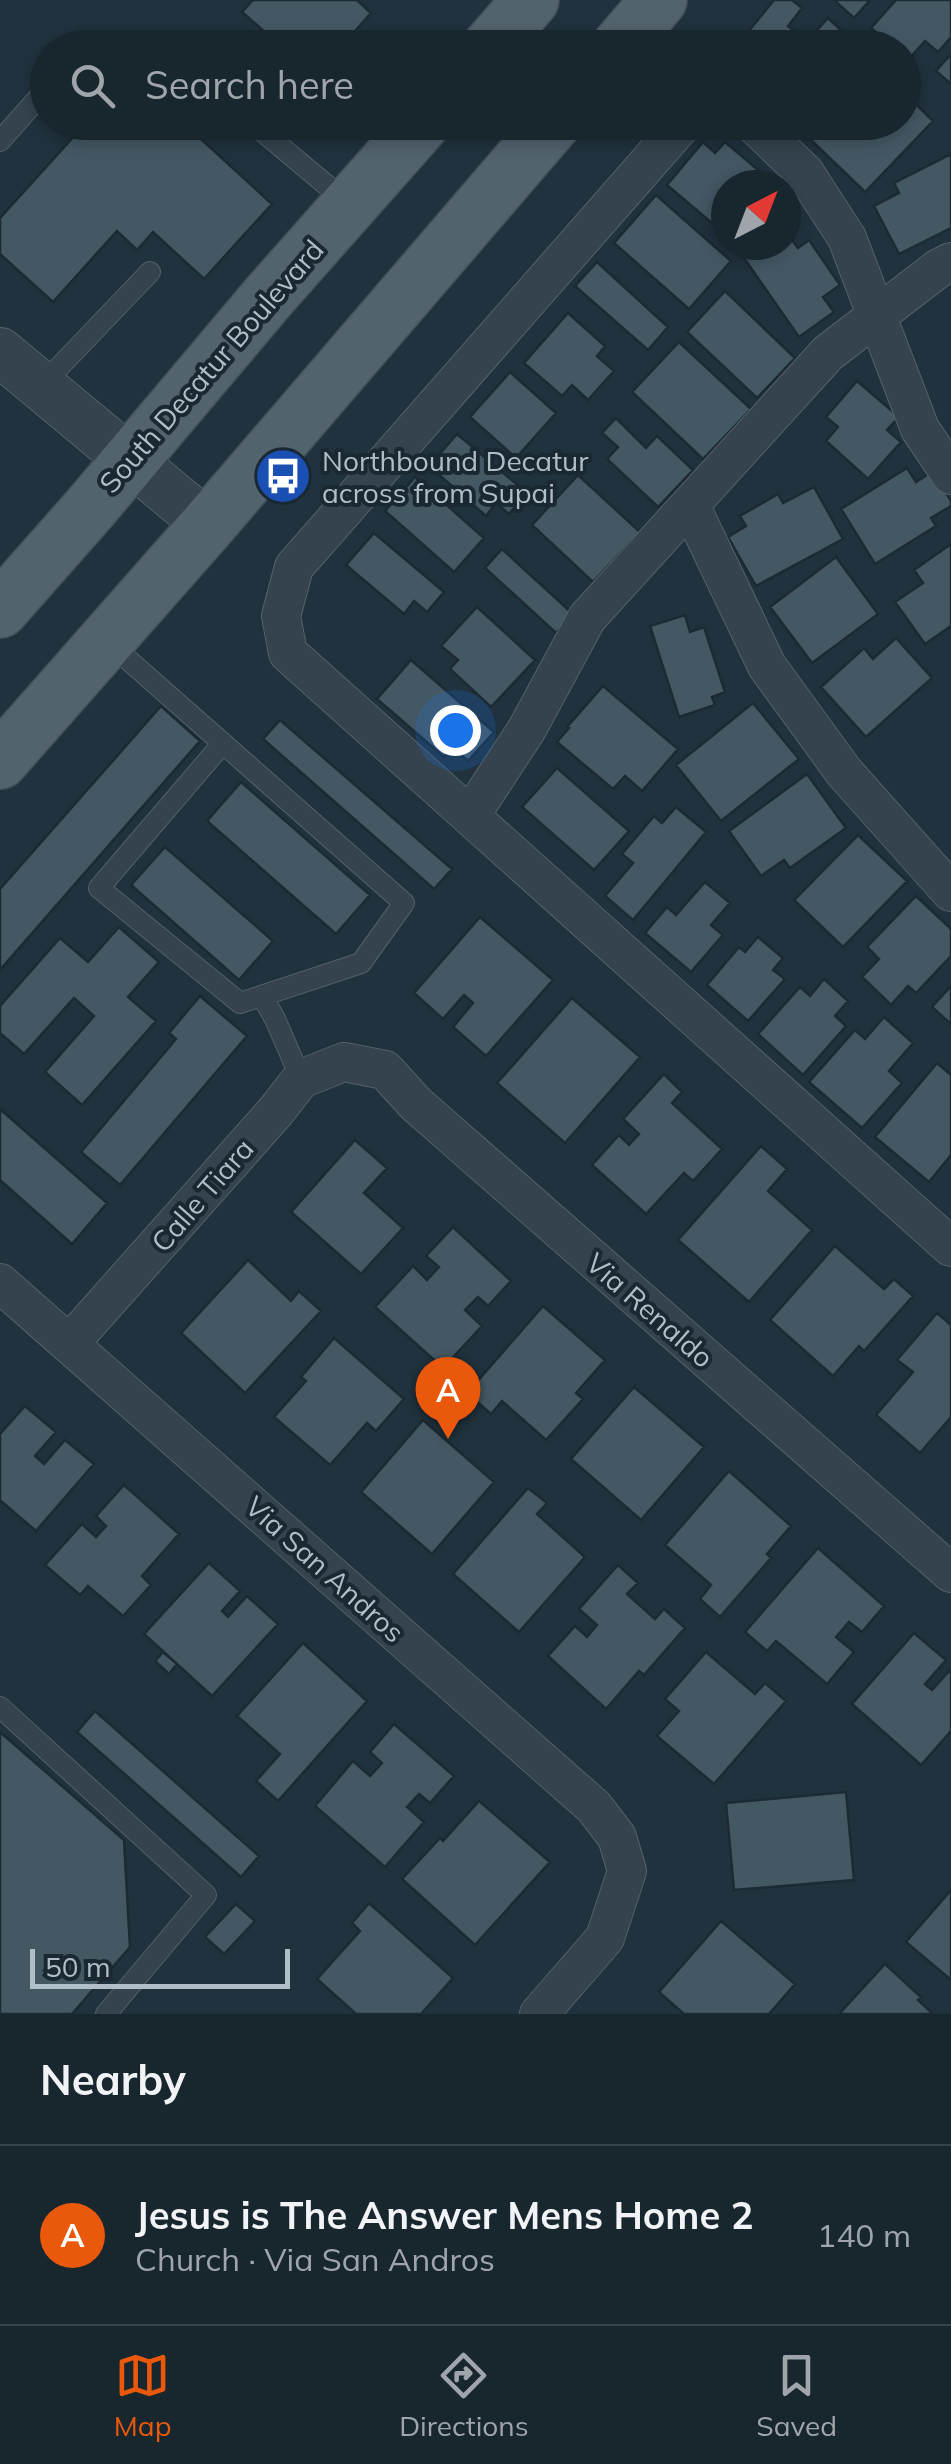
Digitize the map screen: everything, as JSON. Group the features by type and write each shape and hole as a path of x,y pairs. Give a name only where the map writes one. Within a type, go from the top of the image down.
{"main road":[{"path":"505,30 532,0"},
{"path":"633,30 659,0"},
{"name":"South Decatur Boulevard","path":"0,610 406,140"},
{"path":"0,761 539,140"}],"street":[{"path":"668,140 294,567 280,616 288,653 951,1247"},
{"path":"770,140 804,173 847,238 920,429 951,474"},
{"path":"470,816 527,730 587,618 828,353 951,262"},
{"path":"0,352 208,525"},
{"path":"690,505 768,666 844,772 951,892"},
{"name":"Calle Tiara","path":"70,1344 301,1080 344,1062"},
{"name":"Via Renaldo","path":"344,1062 385,1070 416,1104 951,1573"},
{"name":"Via San Andros","path":"0,1283 594,1808 617,1837 626,1871 605,1938 539,2014"}],"lane":[{"path":"0,142 30,107"},
{"path":"273,140 350,204"},
{"path":"42,385 150,272"},
{"path":"106,641 404,903 361,962 240,1003 99,888 222,744"},
{"path":"262,996 301,1080"},
{"path":"0,1707 206,1895 106,2014"}],"building":[{"path":"253,0 357,0 371,13 356,30 262,30 242,12"},
{"path":"774,0 792,0 802,8 788,26 793,30 750,30"},
{"path":"834,0 870,0 854,18"},
{"path":"896,0 951,0 951,37 938,52 925,41 921,45 921,30 871,28"},
{"path":"828,18 841,30 817,30"},
{"path":"951,54 951,84 936,71"},
{"path":"921,109 933,121 921,134"},
{"path":"71,140 202,140 272,204 204,279 153,232 137,250 117,231 53,302 0,254 0,218"},
{"path":"811,140 915,140 865,192"},
{"path":"703,142 715,153 725,142 758,170 711,170 711,222 667,185"},
{"path":"951,154 951,228 899,254 874,206 899,193 894,183"},
{"path":"656,195 711,243 711,260 731,261 689,309 614,243"},
{"path":"809,240 840,285 823,297 834,312 799,337 745,260 801,260 801,246"},
{"path":"597,262 668,327 648,350 575,286"},
{"path":"725,291 795,358 757,398 687,332"},
{"path":"568,313 605,346 597,356 614,371 588,400 572,385 562,396 524,363"},
{"path":"679,342 751,409 703,459 632,392"},
{"path":"510,372 556,413 516,458 470,417"},
{"path":"857,381 899,417 887,430 901,442 868,479 826,441 838,427 826,417"},
{"path":"616,418 646,448 657,436 693,470 658,507 607,459 618,447 602,433"},
{"path":"457,434 527,493 509,514 496,503 486,516 429,466"},
{"path":"907,468 916,482 933,471 951,506 931,518 936,526 875,564 841,509"},
{"path":"578,475 640,532 593,582 532,525"},
{"path":"415,477 484,538 454,572 385,511"},
{"path":"814,487 843,539 756,586 728,537 746,526 740,516 778,494 783,503"},
{"path":"374,533 444,592 427,612 414,601 404,614 346,565"},
{"path":"951,544 951,626 925,644 895,602 923,583 914,570"},
{"path":"502,549 573,614 556,633 485,568"},
{"path":"836,557 878,614 812,663 770,607"},
{"path":"477,607 535,660 491,707 450,669 458,660 441,646"},
{"path":"685,615 690,632 704,627 725,692 712,697 715,705 679,717 650,626"},
{"path":"896,638 932,678 866,737 821,687 864,648 873,659"},
{"path":"411,660 494,732 468,761 452,747 444,757 377,699"},
{"path":"603,686 678,749 642,791 625,776 613,789 557,742"},
{"path":"753,703 799,759 721,821 676,765"},
{"path":"161,706 200,741 0,970 0,889"},
{"path":"280,720 452,869 434,889 263,739"},
{"path":"557,768 629,831 594,870 522,807"},
{"path":"807,774 846,828 790,868 784,860 761,876 729,831"},
{"path":"241,782 370,895 336,934 207,821"},
{"path":"676,807 706,832 633,920 605,896 633,863 622,854 654,816 662,823"},
{"path":"858,835 907,881 843,947 794,900"},
{"path":"165,847 273,941 239,980 131,885"},
{"path":"705,882 730,903 711,925 723,935 691,972 645,933 667,907 676,915"},
{"path":"916,896 951,929 951,956 916,993 908,986 891,1005 862,977 879,959 867,947"},
{"path":"480,917 553,980 486,1056 453,1027 473,1003 464,995 443,1019 414,993"},
{"path":"119,927 159,962 128,997 156,1021 82,1105 45,1072 94,1016 74,998 24,1054 0,1033 0,1006 60,938 88,962"},
{"path":"758,937 783,958 773,970 785,979 748,1021 707,985 739,947 745,952"},
{"path":"824,979 848,1001 835,1016 846,1026 803,1075 758,1034 800,987 810,996"},
{"path":"951,986 951,1024 932,1007"},
{"path":"200,996 247,1036 120,1185 81,1152 176,1039 169,1033"},
{"path":"572,998 640,1057 565,1143 497,1083"},
{"path":"884,1017 913,1043 889,1071 902,1083 862,1128 809,1082 855,1030 865,1039"},
{"path":"937,1063 951,1075 951,1155 929,1182 875,1137"},
{"path":"664,1074 682,1092 672,1103 722,1149 693,1181 684,1173 646,1214 592,1165 619,1135 629,1145 639,1134 623,1119"},
{"path":"0,1109 107,1203 72,1244 0,1180"},
{"path":"355,1140 387,1168 364,1193 403,1228 361,1274 291,1212"},
{"path":"761,1146 787,1169 768,1191 812,1230 749,1302 678,1240"},
{"path":"453,1227 511,1281 488,1306 478,1297 465,1310 482,1326 443,1368 375,1307 413,1266 427,1280 439,1267 426,1256"},
{"path":"835,1246 884,1289 894,1279 913,1296 864,1351 859,1346 833,1376 770,1320"},
{"path":"248,1260 291,1301 299,1291 321,1311 245,1393 181,1333"},
{"path":"543,1306 605,1360 576,1393 583,1399 546,1440 502,1401 491,1414 467,1393"},
{"path":"937,1313 951,1325 951,1417 920,1453 876,1415 913,1372 897,1360"},
{"path":"334,1338 404,1399 376,1431 367,1423 330,1465 274,1417 306,1381 301,1377"},
{"path":"634,1387 704,1447 641,1520 571,1459"},
{"path":"25,1406 56,1432 35,1456 44,1464 65,1440 94,1464 36,1531 0,1503 0,1434"},
{"path":"423,1420 494,1482 432,1554 361,1492"},
{"path":"729,1471 791,1526 767,1554 771,1558 720,1617 700,1599 711,1585 665,1545"},
{"path":"124,1485 179,1534 142,1576 151,1585 123,1616 88,1586 80,1595 45,1565 82,1524 96,1537 106,1526 96,1516"},
{"path":"528,1488 547,1503 537,1514 585,1557 519,1632 453,1574"},
{"path":"818,1548 884,1606 862,1632 849,1622 836,1637 854,1652 827,1684 776,1641 767,1651 745,1632"},
{"path":"209,1563 240,1591 222,1611 228,1617 247,1596 278,1624 212,1696 144,1634"},
{"path":"618,1565 638,1583 627,1594 655,1619 664,1609 685,1628 644,1675 639,1671 606,1709 548,1656 575,1626 587,1637 597,1625 579,1609"},
{"path":"914,1633 946,1660 925,1684 932,1690 951,1669 951,1731 921,1765 852,1704"},
{"path":"303,1643 367,1701 278,1801 256,1781 280,1754 237,1716"},
{"path":"163,1652 177,1664 169,1674 155,1661"},
{"path":"706,1652 755,1694 765,1683 786,1701 714,1784 657,1736 679,1711 665,1699"},
{"path":"95,1711 259,1856 241,1877 77,1732"},
{"path":"394,1724 454,1776 430,1803 419,1794 407,1807 424,1822 385,1867 315,1806 353,1761 370,1776 382,1763 370,1752"},
{"path":"0,1732 124,1840 130,1947 72,2014 0,2014"},
{"path":"846,1792 854,1880 734,1890 726,1803"},
{"path":"479,1801 550,1862 475,1945 402,1879"},
{"path":"951,1890 951,1980 906,1942"},
{"path":"369,1903 453,1978 421,2014 356,2014 317,1979 360,1931 352,1923"},
{"path":"236,1904 255,1921 224,1954 205,1937"},
{"path":"721,1921 795,1984 769,2014 684,2014 659,1992"},
{"path":"885,1964 921,1997 918,2000 933,2014 839,2014"}],"place":[{"name":"Northbound Decatur across from Supai","path":"283,476"},
{"name":"Jesus is The Answer Mens Home 2","path":"448,1439"}]}
